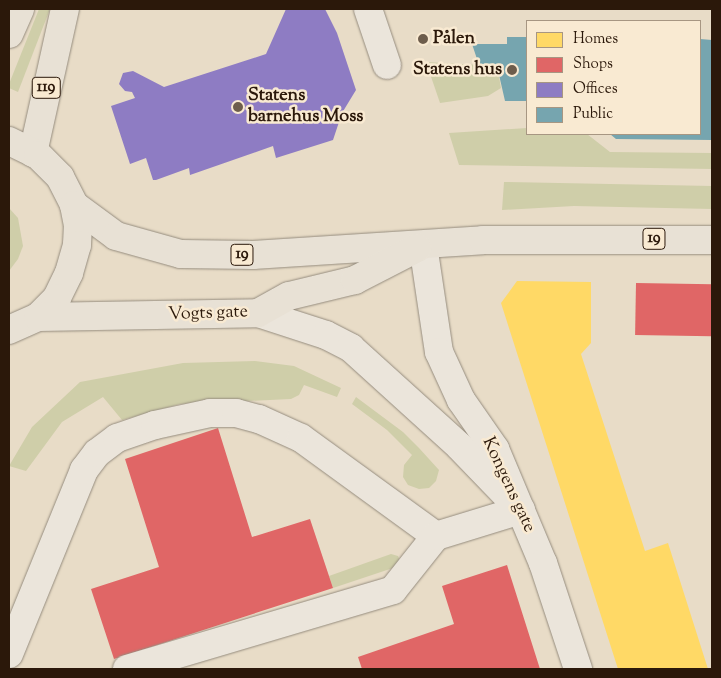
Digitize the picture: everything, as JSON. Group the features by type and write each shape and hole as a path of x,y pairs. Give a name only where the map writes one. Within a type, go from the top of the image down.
{"main road":[{"path":"9,34 20,9"},
{"name":"119","path":"21,147 65,9"},
{"name":"19","path":"10,331 38,317 57,298 69,272 77,245 74,205 60,177 21,147"},
{"name":"Vogts gate","path":"74,205 116,236 180,254 253,255 342,247 423,245 483,240 712,240"},
{"name":"Vogts gate","path":"38,317 258,312 290,296 355,280 423,245"}],"street":[{"path":"368,9 387,65"},
{"name":"Kongens gate","path":"423,245 440,352 449,377 495,448 543,563 578,669"},
{"path":"127,669 393,590 436,536 521,510 460,447 351,348 326,335 258,312"},
{"path":"9,654 84,470 97,453 117,438 155,425 210,412 236,413 259,419 301,438 436,536"}],"green space":[{"path":"39,9 50,9 18,92 9,88 9,84"},
{"path":"426,62 497,66 501,88 488,96 440,103"},
{"path":"526,128 526,135 588,135 610,152 712,153 712,169 459,165 449,133"},
{"path":"504,182 712,186 712,209 574,206 502,210"},
{"path":"9,208 18,218 23,246 18,259 9,271"},
{"path":"255,361 294,366 341,388 337,397 304,385 299,395 291,399 180,404 122,420 103,397 62,422 26,471 9,466 32,427 80,382 183,363"},
{"path":"356,397 403,432 439,470 436,481 429,488 419,489 408,485 403,477 404,465 412,455 387,430 352,404"},
{"path":"391,554 398,556 400,561 396,567 333,588 329,576"}],"building: Homes":[{"path":"517,281 591,282 591,343 581,354 645,551 668,543 708,669 618,669 501,303"}],"building: Shops":[{"path":"636,283 712,284 711,336 635,335"},
{"path":"218,428 252,537 310,519 333,588 114,659 91,589 159,567 125,459"},
{"path":"507,565 540,669 362,669 358,657 454,624 442,586"}],"building: Offices":[{"path":"286,9 325,9 337,33 356,90 342,113 333,140 276,158 273,146 190,175 189,168 156,180 153,180 146,158 130,164 111,106 135,98 132,92 125,91 119,84 123,73 133,71 164,87 266,54"}],"building: Public":[{"name":"Statens hus","path":"507,37 526,37 526,101 505,101 497,66 479,65 472,44 507,44"},
{"path":"701,39 712,40 712,140 616,139 611,135 701,135"}],"place":[{"name":"Pålen","path":"423,39"},
{"name":"Statens hus","path":"512,70"},
{"name":"Statens barnehus Moss","path":"238,107"}]}
